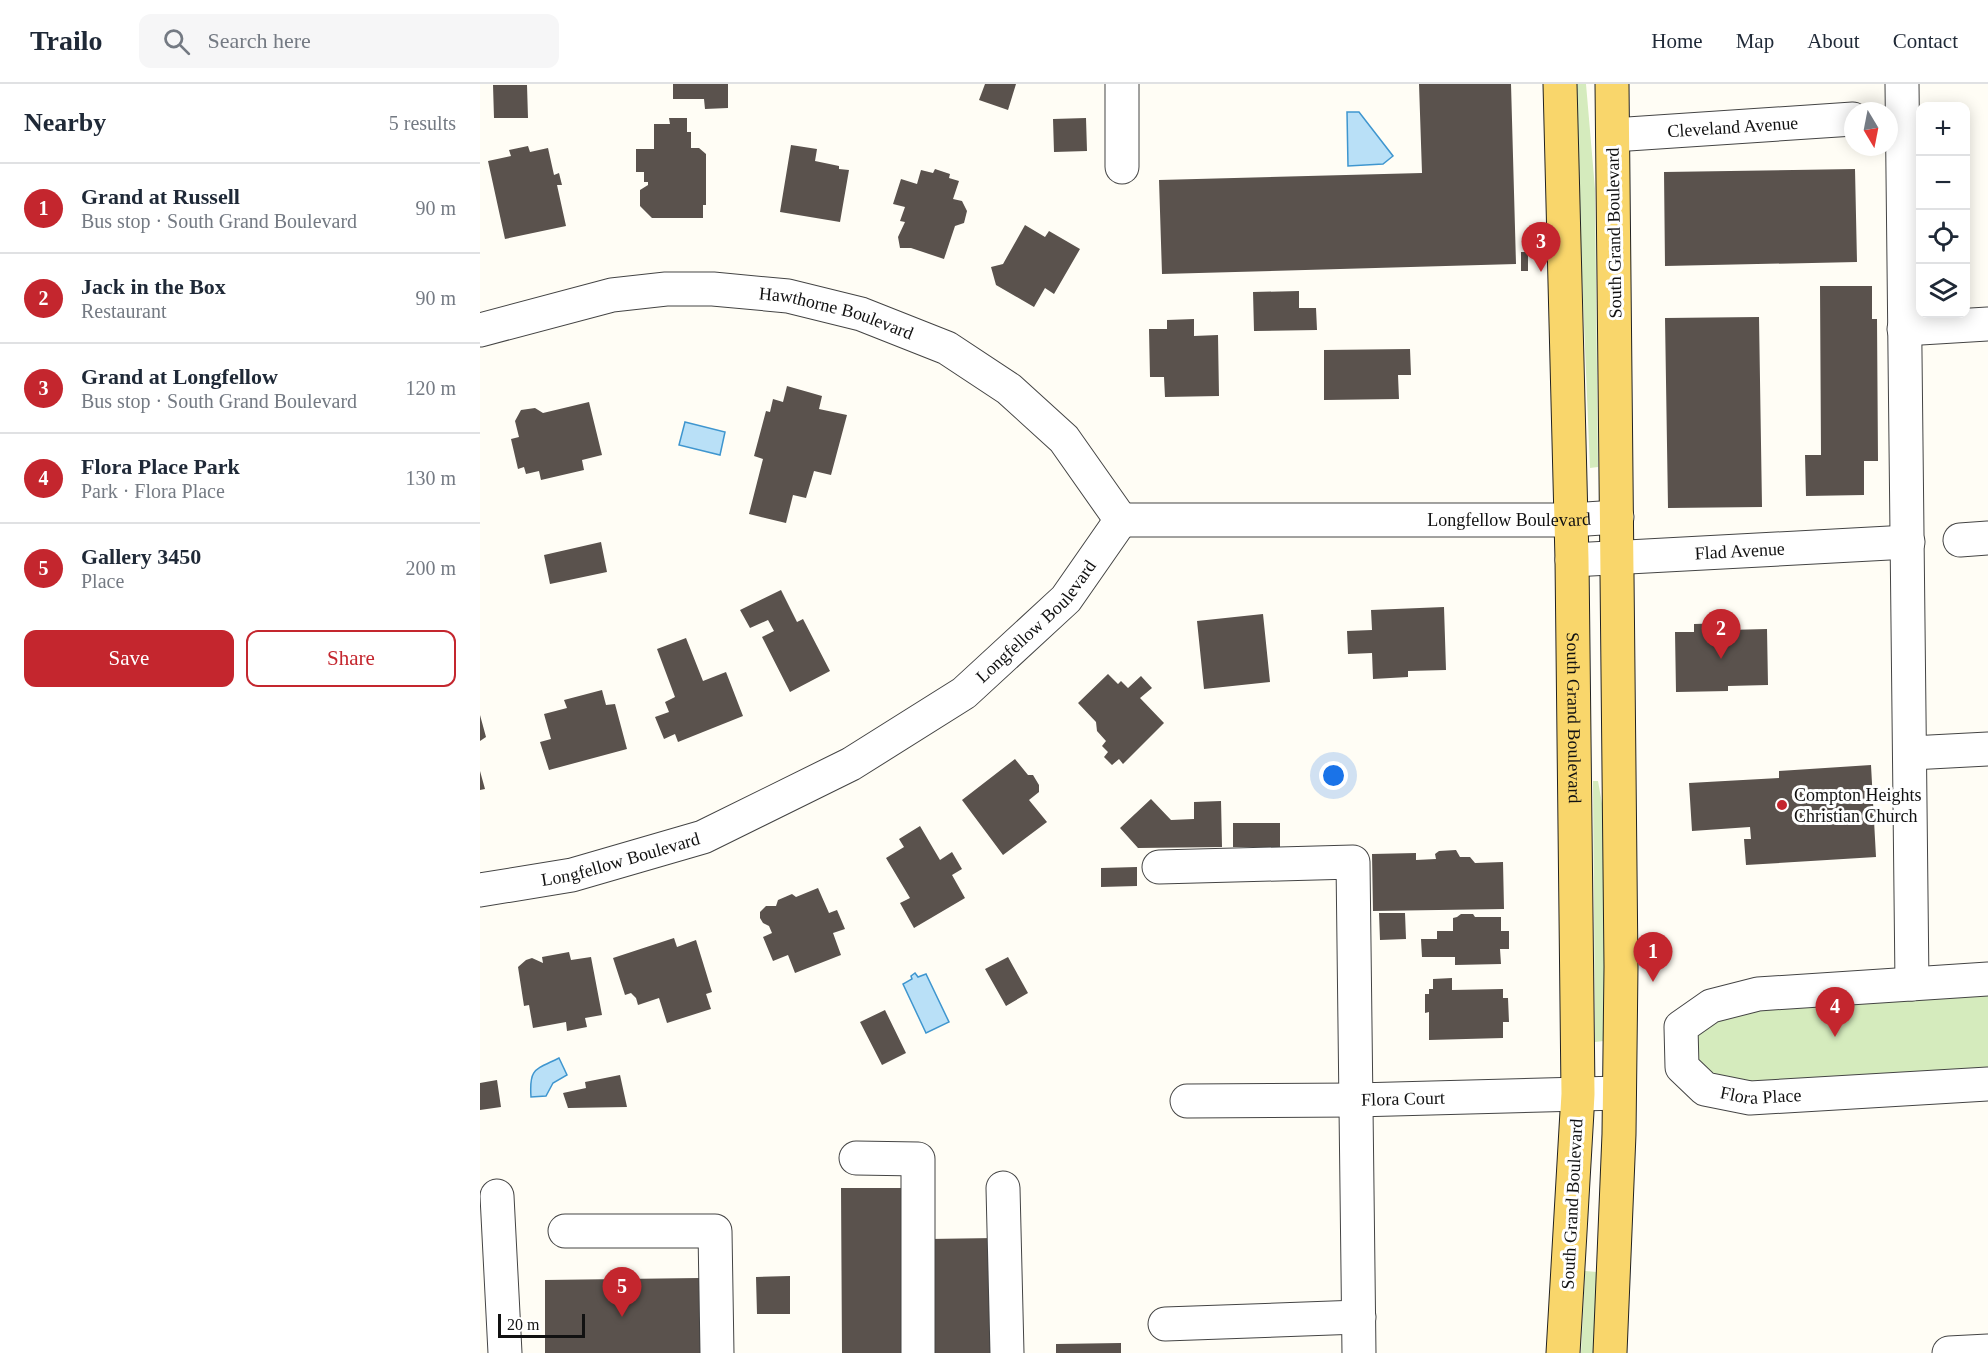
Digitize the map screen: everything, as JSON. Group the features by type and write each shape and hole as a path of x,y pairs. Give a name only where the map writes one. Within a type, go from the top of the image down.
{"main road":[{"name":"South Grand Boulevard","path":"1560,84 1572,560 1578,1094 1563,1353"},
{"name":"South Grand Boulevard","path":"1610,1353 1621,967 1612,84"}],"street":[{"path":"1122,84 1122,166"},
{"path":"1898,105 1908,542 1912,984"},
{"name":"Cleveland Avenue","path":"1613,135 1844,119"},
{"name":"Hawthorne Boulevard","path":"480,330 612,295 666,289 713,289 788,296 861,314 947,348 1009,389 1064,439 1121,520"},
{"path":"1904,329 1988,324"},
{"name":"Longfellow Boulevard","path":"480,890 572,875 703,837 851,764 964,693 1066,599 1121,520 1571,520 1617,517"},
{"name":"Flad Avenue","path":"1572,560 1908,542"},
{"path":"1911,753 1988,749"},
{"path":"1159,867 1353,862 1359,1353"},
{"name":"Flora Place","path":"1988,979 1758,994 1710,1006 1681,1027 1682,1067 1705,1089 1750,1098 1988,1084"},
{"name":"Flora Court","path":"1186,1101 1619,1094"},
{"path":"856,1158 918,1159 918,1353"},
{"path":"1003,1188 1006,1353"},
{"path":"497,1196 505,1353"},
{"path":"565,1231 715,1231 717,1353"},
{"path":"1165,1324 1359,1317"},
{"path":"1949,1353 1988,1351"}],"green space":[{"path":"1574,84 1586,84 1595,189 1598,467 1590,468"},
{"path":"1593,781 1598,781 1603,809 1604,845 1604,1041 1595,1042"},
{"path":"1988,979 1988,1084 1750,1098 1682,1067 1711,1006"},
{"path":"1585,1271 1597,1272 1594,1353 1581,1353"}],"water":[{"path":"1347,112 1359,112 1393,156 1383,164 1348,166"},
{"path":"685,422 725,432 720,455 679,445"},
{"path":"915,973 918,977 926,974 949,1022 926,1033 903,984 912,979 911,976"},
{"path":"559,1058 567,1075 553,1083 546,1096 531,1097 531,1080 535,1071"}],"building":[{"path":"673,84 728,84 728,108 705,109 704,99 673,99"},
{"path":"985,84 1016,84 1008,110 979,100"},
{"path":"1419,84 1511,84 1516,264 1162,274 1159,180 1422,173"},
{"path":"493,85 527,85 528,118 494,118"},
{"path":"669,118 687,118 687,132 691,132 691,148 699,148 706,154 706,205 703,205 703,218 652,218 640,206 640,190 648,185 648,182 644,182 644,172 636,172 636,149 654,149 654,124 670,124"},
{"path":"1086,118 1087,151 1054,152 1053,119"},
{"path":"791,145 817,149 815,161 849,170 840,222 780,212"},
{"path":"528,146 530,152 548,148 554,175 559,173 562,185 557,185 566,226 505,239 488,161 511,156 509,150"},
{"path":"935,169 950,174 949,178 959,181 953,199 962,201 967,211 964,223 955,226 944,259 911,248 900,248 898,237 905,222 900,221 905,207 893,204 901,179 917,184 921,170 933,173"},
{"path":"1855,169 1857,262 1665,266 1664,172"},
{"path":"1025,225 1045,237 1049,231 1080,249 1054,294 1045,288 1034,307 996,285 991,267 1003,264"},
{"path":"1521,252 1528,252 1528,271 1521,271"},
{"path":"1820,286 1872,286 1872,319 1877,319 1878,461 1864,461 1864,495 1806,496 1805,455 1821,455"},
{"path":"1299,291 1299,308 1316,308 1317,330 1254,331 1253,292"},
{"path":"1759,317 1762,507 1668,508 1665,318"},
{"path":"1194,319 1194,336 1218,335 1219,396 1165,397 1164,377 1150,377 1149,329 1167,329 1167,320"},
{"path":"1410,349 1411,375 1398,375 1399,399 1324,400 1324,350"},
{"path":"787,386 822,396 819,409 847,415 831,475 814,471 806,498 793,495 786,523 749,514 763,459 754,456 766,411 770,412 773,399 783,402"},
{"path":"589,402 602,455 582,460 584,470 541,480 539,471 526,474 524,467 518,469 511,439 519,437 515,421 521,410 535,408 543,413"},
{"path":"601,542 607,572 550,584 544,555"},
{"path":"781,590 797,622 803,619 830,671 790,692 762,637 774,631 768,620 750,628 740,610"},
{"path":"1444,607 1446,670 1408,671 1408,677 1373,679 1372,653 1348,654 1347,631 1372,630 1371,610"},
{"path":"1263,614 1270,682 1204,689 1197,621"},
{"path":"1728,623 1728,630 1767,629 1768,685 1728,686 1728,691 1676,692 1675,632 1694,632 1694,624"},
{"path":"686,638 703,681 726,672 743,716 678,742 675,734 664,739 655,717 669,712 665,702 675,697 657,649"},
{"path":"1108,674 1118,684 1121,681 1128,688 1141,676 1152,688 1140,698 1164,723 1123,764 1119,759 1112,765 1104,757 1108,752 1102,746 1106,741 1097,731 1096,722 1078,703"},
{"path":"602,690 606,705 615,704 627,749 549,770 540,742 551,739 544,714 567,708 564,700"},
{"path":"480,715 486,737 480,741"},
{"path":"1015,759 1028,775 1033,775 1039,785 1039,792 1029,800 1047,822 1003,855 962,800"},
{"name":"Compton Heights Christian Church","path":"1871,765 1876,857 1746,865 1744,839 1751,839 1750,827 1692,831 1689,783 1779,778 1779,771"},
{"path":"480,771 485,789 480,790"},
{"path":"1151,799 1171,820 1194,819 1194,802 1221,801 1222,847 1138,848 1120,828"},
{"path":"1233,823 1280,823 1280,847 1233,847"},
{"path":"920,826 940,860 952,852 962,869 952,875 965,898 914,928 900,903 910,898 886,858 904,847 899,839"},
{"path":"1456,850 1460,857 1470,857 1475,863 1503,862 1504,909 1373,911 1372,854 1416,853 1416,860 1436,859 1435,854 1439,851"},
{"path":"1137,867 1137,886 1101,887 1101,868"},
{"path":"818,888 829,913 837,910 845,929 833,933 841,955 795,973 788,955 773,961 763,937 772,933 769,926 760,918 760,912 766,906 776,906 778,900 792,894 796,897"},
{"path":"1379,913 1405,913 1406,939 1380,940"},
{"path":"1461,914 1473,914 1475,917 1501,917 1501,931 1509,931 1509,949 1500,949 1501,964 1455,965 1455,957 1422,957 1421,939 1437,939 1437,931 1453,931 1453,918"},
{"path":"674,938 677,947 696,940 712,992 706,994 711,1009 667,1023 659,998 638,1005 631,993 625,995 613,958"},
{"path":"569,952 571,960 591,957 602,1015 585,1018 587,1027 567,1031 566,1022 533,1028 529,1005 524,1006 518,967 532,958 543,963 542,957"},
{"path":"1008,957 1028,993 1006,1006 985,969"},
{"path":"1452,978 1452,990 1503,989 1503,998 1508,998 1509,1022 1503,1022 1503,1038 1429,1040 1429,1012 1425,1013 1425,994 1429,994 1429,989 1433,989 1433,979"},
{"path":"885,1010 906,1053 882,1065 860,1022"},
{"path":"620,1075 627,1107 568,1108 563,1093 586,1088 585,1082"},
{"path":"497,1080 501,1107 480,1110 480,1083"},
{"path":"841,1188 904,1188 905,1353 842,1353"},
{"path":"995,1238 996,1353 930,1353 929,1239"},
{"path":"790,1276 790,1314 757,1314 756,1277"},
{"path":"700,1278 700,1353 545,1353 545,1280"},
{"path":"1121,1343 1121,1353 1056,1353 1056,1344"}],"place":[{"name":"Grand at Longfellow","path":"1541,272"},
{"name":"Jack in the Box","path":"1721,659"},
{"name":"Compton Heights Christian Church","path":"1782,805"},
{"name":"Grand at Russell","path":"1653,982"},
{"name":"Flora Place Park","path":"1835,1037"},
{"name":"Gallery 3450","path":"622,1317"}]}
